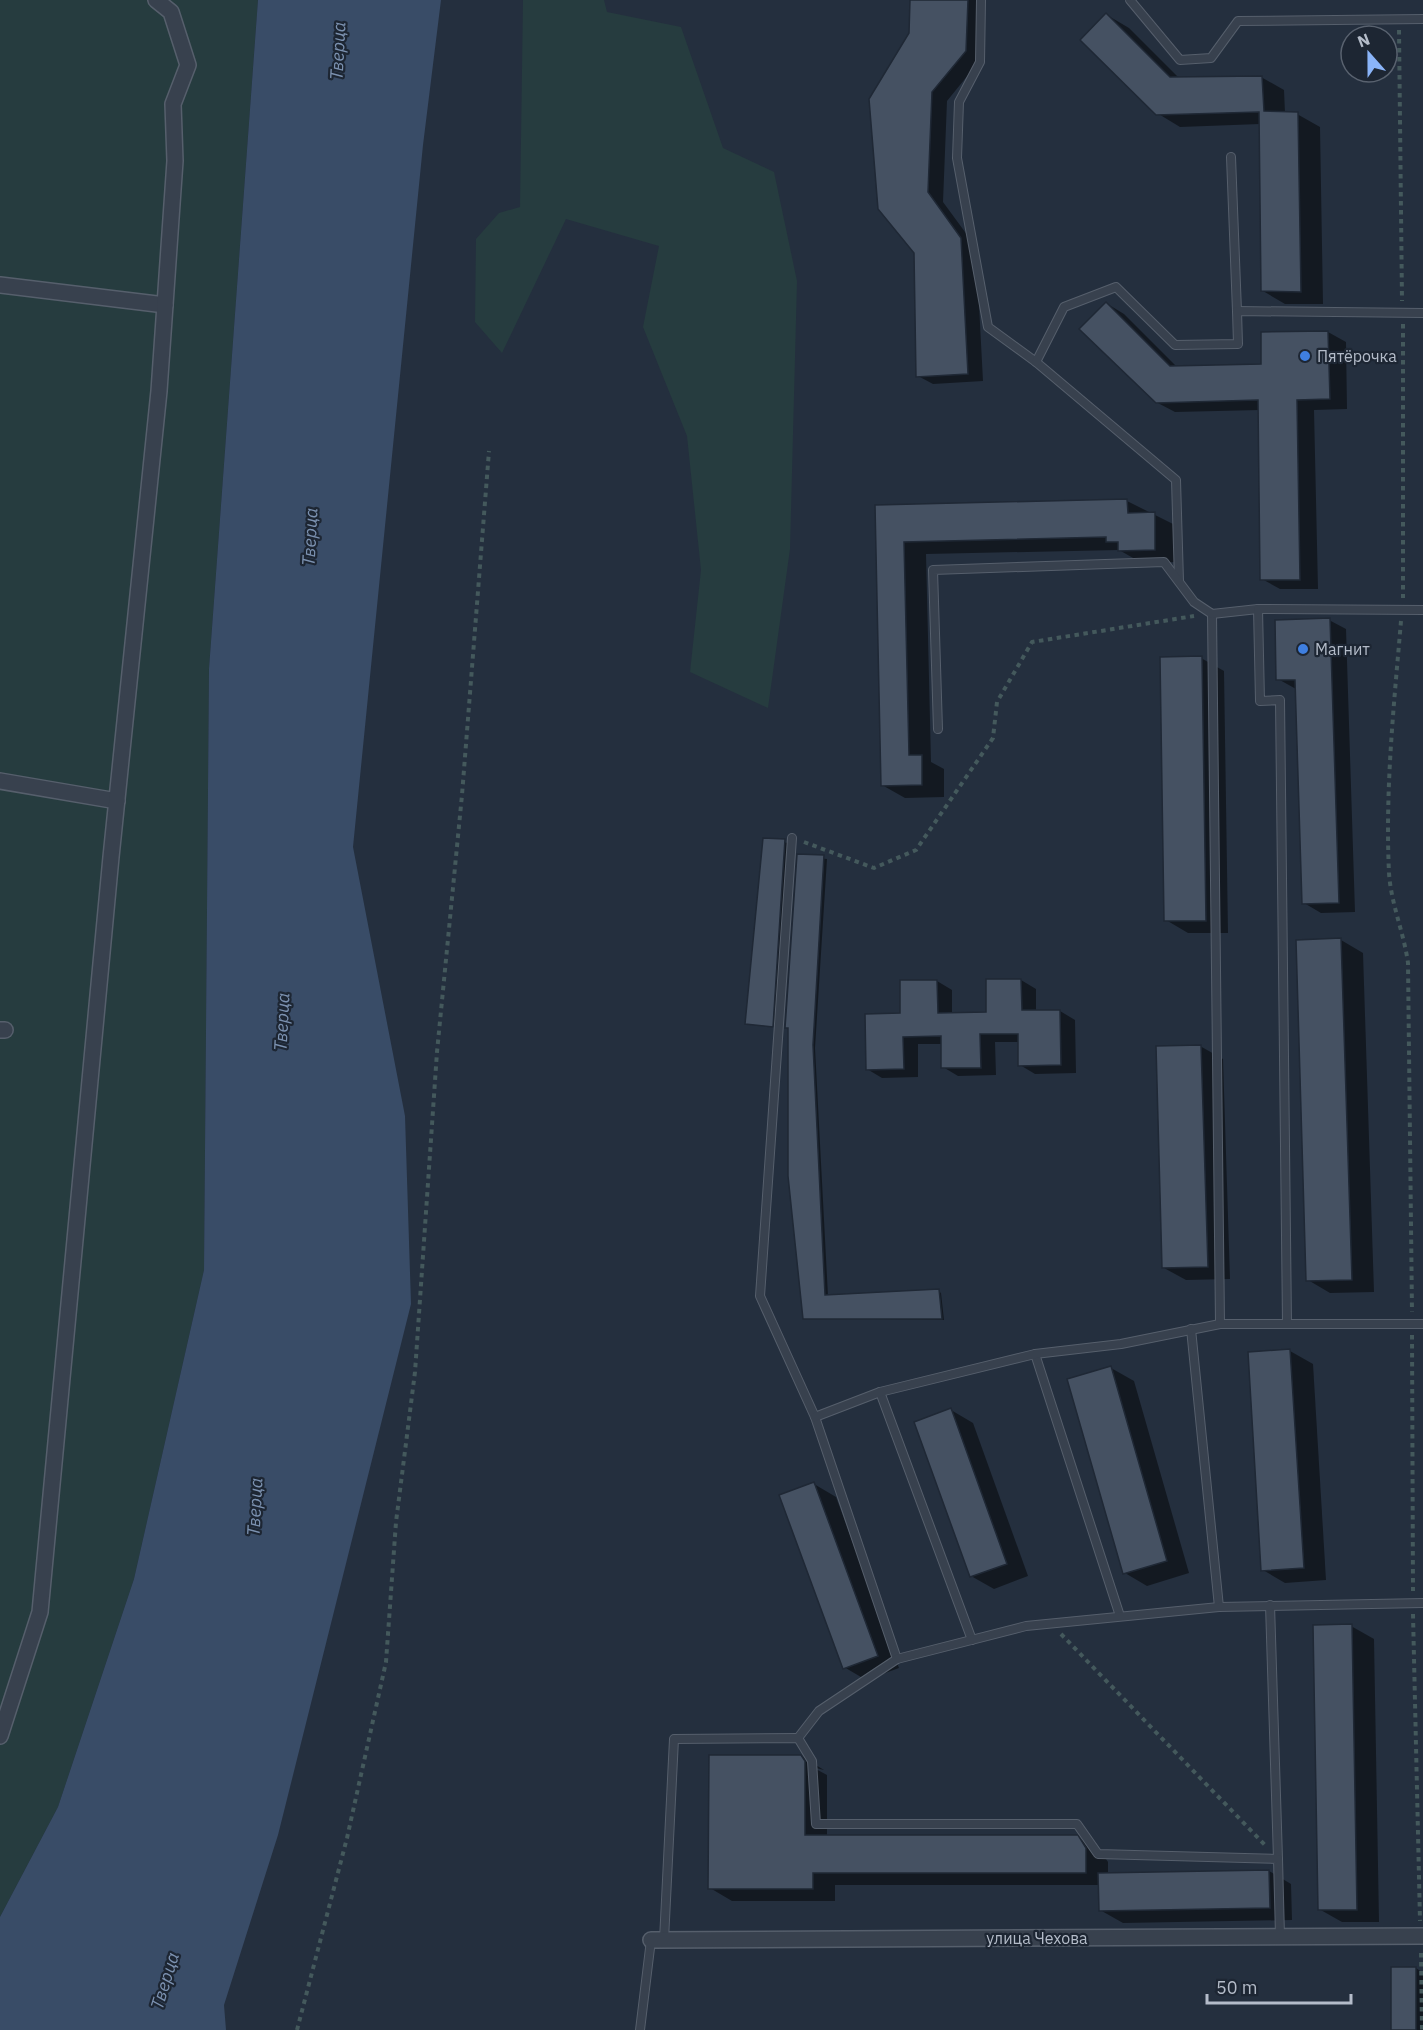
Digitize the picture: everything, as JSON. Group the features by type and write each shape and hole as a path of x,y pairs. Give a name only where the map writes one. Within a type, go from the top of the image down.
{"street":[{"path":"0,1736 40,1612 117,801 159,391 175,161 173,104 188,65 171,12 156,0"},
{"path":"0,285 165,305"},
{"path":"0,781 117,801"},
{"name":"улица Чехова","path":"658,1940 1423,1936"}],"lane":[{"path":"981,0 980,62 959,102 957,158 988,327 1036,362 1176,480 1179,581"},
{"path":"1130,0 1179,60 1211,58 1238,21 1423,19"},
{"path":"1036,362 1064,307 1116,287 1175,345 1238,344 1231,157"},
{"path":"1237,311 1423,313"},
{"path":"938,729 933,570 1164,562 1194,602 1212,614 1258,609 1423,610"},
{"path":"1258,609 1260,701 1280,700 1287,1324"},
{"path":"1212,614 1220,1324"},
{"path":"792,838 760,1296 815,1417 897,1659"},
{"path":"815,1417 880,1392 1035,1354 1121,1344 1220,1324 1423,1324"},
{"path":"1191,1329 1219,1607"},
{"path":"1035,1354 1120,1616"},
{"path":"880,1392 972,1640"},
{"path":"798,1738 819,1711 897,1659 1026,1626 1219,1607 1423,1603"},
{"path":"1270,1605 1280,1936"},
{"path":"798,1738 812,1761 816,1824 1077,1824 1098,1854 1278,1859"},
{"path":"640,2030 658,1940 674,1739 798,1738"}],"path":[{"path":"297,2030 346,1838 386,1662 396,1522 415,1372 437,1052 462,795 489,451"},
{"path":"792,838 874,868 916,850 993,738 997,702 1032,642 1212,614"},
{"path":"1050,1623 1278,1859"}],"green space":[{"path":"0,0 258,0 209,669 204,1270 134,1579 58,1807 0,1917"},
{"path":"523,0 604,0 607,12 681,27 723,148 774,172 797,281 790,549 768,708 690,672 701,570 687,436 643,327 659,246 566,219 502,353 475,322 476,239 499,213 520,207"}],"water":[{"name":"Тверца","path":"258,0 441,0 423,145 353,847 405,1116 411,1304 278,1835 224,2005 226,2030 0,2030 0,1917 58,1807 134,1579 204,1270 209,669"}],"building":[{"path":"910,0 968,0 966,51 932,92 928,192 961,238 968,374 916,377 914,253 878,209 869,99 909,33"},
{"path":"1106,13 1170,77 1262,76 1264,111 1298,112 1301,292 1261,291 1259,112 1156,115 1080,40"},
{"path":"1106,302 1170,366 1261,364 1261,332 1328,331 1330,399 1297,400 1300,580 1260,580 1258,400 1156,403 1079,329"},
{"path":"1127,499 1128,513 1155,512 1155,550 1118,551 1118,542 1106,542 1106,537 904,542 909,755 922,755 922,785 881,786 875,505"},
{"path":"1330,618 1339,903 1302,904 1295,680 1276,680 1275,620"},
{"path":"1202,656 1206,921 1164,921 1160,657"},
{"path":"763,838 785,839 773,1027 745,1024"},
{"path":"797,854 824,855 813,1045 825,1295 939,1289 942,1319 803,1319 788,1176 788,1028 785,1028"},
{"path":"1341,938 1352,1280 1306,1281 1296,940"},
{"path":"986,979 1021,979 1022,1010 1060,1010 1061,1065 1018,1066 1018,1034 980,1034 981,1068 941,1068 941,1036 903,1037 904,1069 866,1070 865,1014 900,1013 900,980 937,980 938,1013 986,1012"},
{"path":"1201,1045 1208,1267 1162,1268 1156,1046"},
{"path":"1290,1349 1304,1568 1261,1571 1248,1352"},
{"path":"1111,1366 1167,1561 1123,1574 1067,1379"},
{"path":"951,1408 1007,1564 970,1577 914,1422"},
{"path":"814,1482 878,1656 843,1669 779,1495"},
{"path":"1352,1624 1357,1910 1318,1910 1313,1625"},
{"path":"709,1755 801,1755 805,1761 805,1835 1078,1835 1086,1848 1086,1873 813,1873 813,1889 708,1889"},
{"path":"1269,1870 1270,1908 1099,1911 1098,1873"},
{"path":"1391,1967 1416,1967 1416,2030 1391,2030"}],"place":[{"name":"Пятёрочка","path":"1305,356"},
{"name":"Магнит","path":"1303,649"}]}
